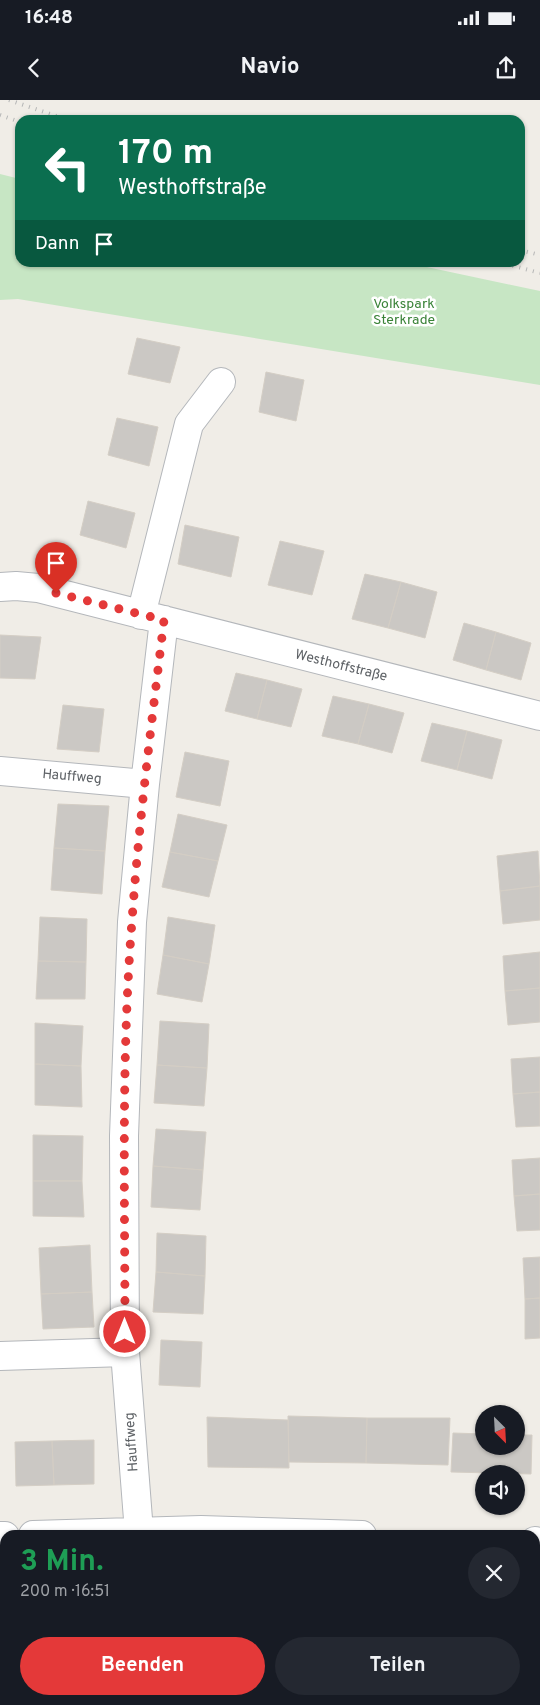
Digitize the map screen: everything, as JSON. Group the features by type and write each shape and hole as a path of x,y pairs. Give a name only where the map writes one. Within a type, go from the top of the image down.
{"street":[{"path":"152,617 189,424 221,382"},
{"name":"Westhoffstraße","path":"0,586 38,588 540,716"},
{"name":"Hauffweg","path":"139,1530 125,1352 124,1136 132,922 145,784 152,617"},
{"name":"Hauffweg","path":"0,771 145,784"},
{"path":"0,1356 125,1352"}],"green space":[{"name":"Volkspark Sterkrade","path":"0,174 15,178 15,267 427,267 540,291 540,385 18,299 0,300"}],"building":[{"path":"137,338 180,347 170,383 128,374"},
{"path":"266,372 304,380 296,421 259,412"},
{"path":"117,418 158,427 149,466 108,455"},
{"path":"88,501 135,513 126,548 80,535"},
{"path":"185,525 239,537 231,577 178,564"},
{"path":"280,541 324,551 312,595 268,585"},
{"path":"365,574 401,582 388,628 352,619"},
{"path":"401,582 437,592 425,638 388,628"},
{"path":"464,623 496,632 486,670 453,660"},
{"path":"496,632 531,643 521,680 486,670"},
{"path":"0,635 41,637 35,679 0,678"},
{"path":"236,673 267,680 257,719 225,711"},
{"path":"267,680 302,689 291,727 257,719"},
{"path":"333,696 369,704 358,744 322,736"},
{"path":"369,704 404,713 392,753 358,744"},
{"path":"63,705 104,709 99,752 57,749"},
{"path":"432,723 467,731 457,770 421,761"},
{"path":"467,731 502,740 492,779 457,770"},
{"path":"185,752 229,761 220,806 176,797"},
{"path":"58,804 109,806 105,851 54,848"},
{"path":"178,814 227,825 218,861 170,852"},
{"path":"54,848 105,851 102,894 51,890"},
{"path":"538,851 540,886 500,891 497,856"},
{"path":"170,852 218,861 209,897 162,887"},
{"path":"540,886 540,920 503,924 500,891"},
{"path":"40,917 87,919 86,962 38,961"},
{"path":"168,917 215,925 209,964 163,955"},
{"path":"540,952 540,988 505,991 503,956"},
{"path":"163,955 209,964 202,1002 157,994"},
{"path":"38,961 86,962 85,999 36,999"},
{"path":"540,988 540,1022 508,1025 505,991"},
{"path":"160,1021 209,1024 207,1068 157,1065"},
{"path":"35,1023 83,1026 81,1066 35,1064"},
{"path":"540,1057 540,1092 513,1094 511,1059"},
{"path":"35,1064 81,1066 82,1107 35,1105"},
{"path":"157,1065 207,1068 204,1106 154,1103"},
{"path":"540,1092 540,1126 516,1127 513,1094"},
{"path":"156,1129 206,1132 203,1170 153,1166"},
{"path":"33,1135 83,1136 82,1181 33,1181"},
{"path":"540,1158 540,1194 514,1196 512,1160"},
{"path":"153,1166 203,1170 200,1210 151,1207"},
{"path":"33,1181 82,1181 84,1217 33,1216"},
{"path":"540,1194 540,1230 517,1231 514,1196"},
{"path":"157,1233 206,1236 205,1276 156,1272"},
{"path":"90,1245 92,1292 41,1294 39,1248"},
{"path":"540,1257 540,1298 525,1299 523,1258"},
{"path":"156,1272 205,1276 203,1314 153,1312"},
{"path":"92,1292 94,1327 43,1329 41,1294"},
{"path":"540,1298 540,1338 525,1339 525,1299"},
{"path":"161,1340 202,1342 200,1387 159,1385"},
{"path":"288,1416 367,1418 366,1463 289,1462"},
{"path":"207,1417 288,1420 289,1468 208,1467"},
{"path":"367,1418 450,1418 448,1465 366,1463"},
{"path":"453,1433 475,1434 475,1455 525,1455 525,1435 532,1435 531,1474 525,1474 525,1465 475,1465 475,1473 451,1472"},
{"path":"94,1440 94,1484 54,1485 52,1441"},
{"path":"52,1441 54,1485 16,1486 15,1442"}],"railway":[{"path":"9,100 53,115"},
{"path":"0,115 15,120"},
{"path":"525,251 540,255"},
{"path":"518,267 540,273"}],"route":[{"path":"56,593 164,620 145,784 132,922 124,1136 125,1332"}]}
